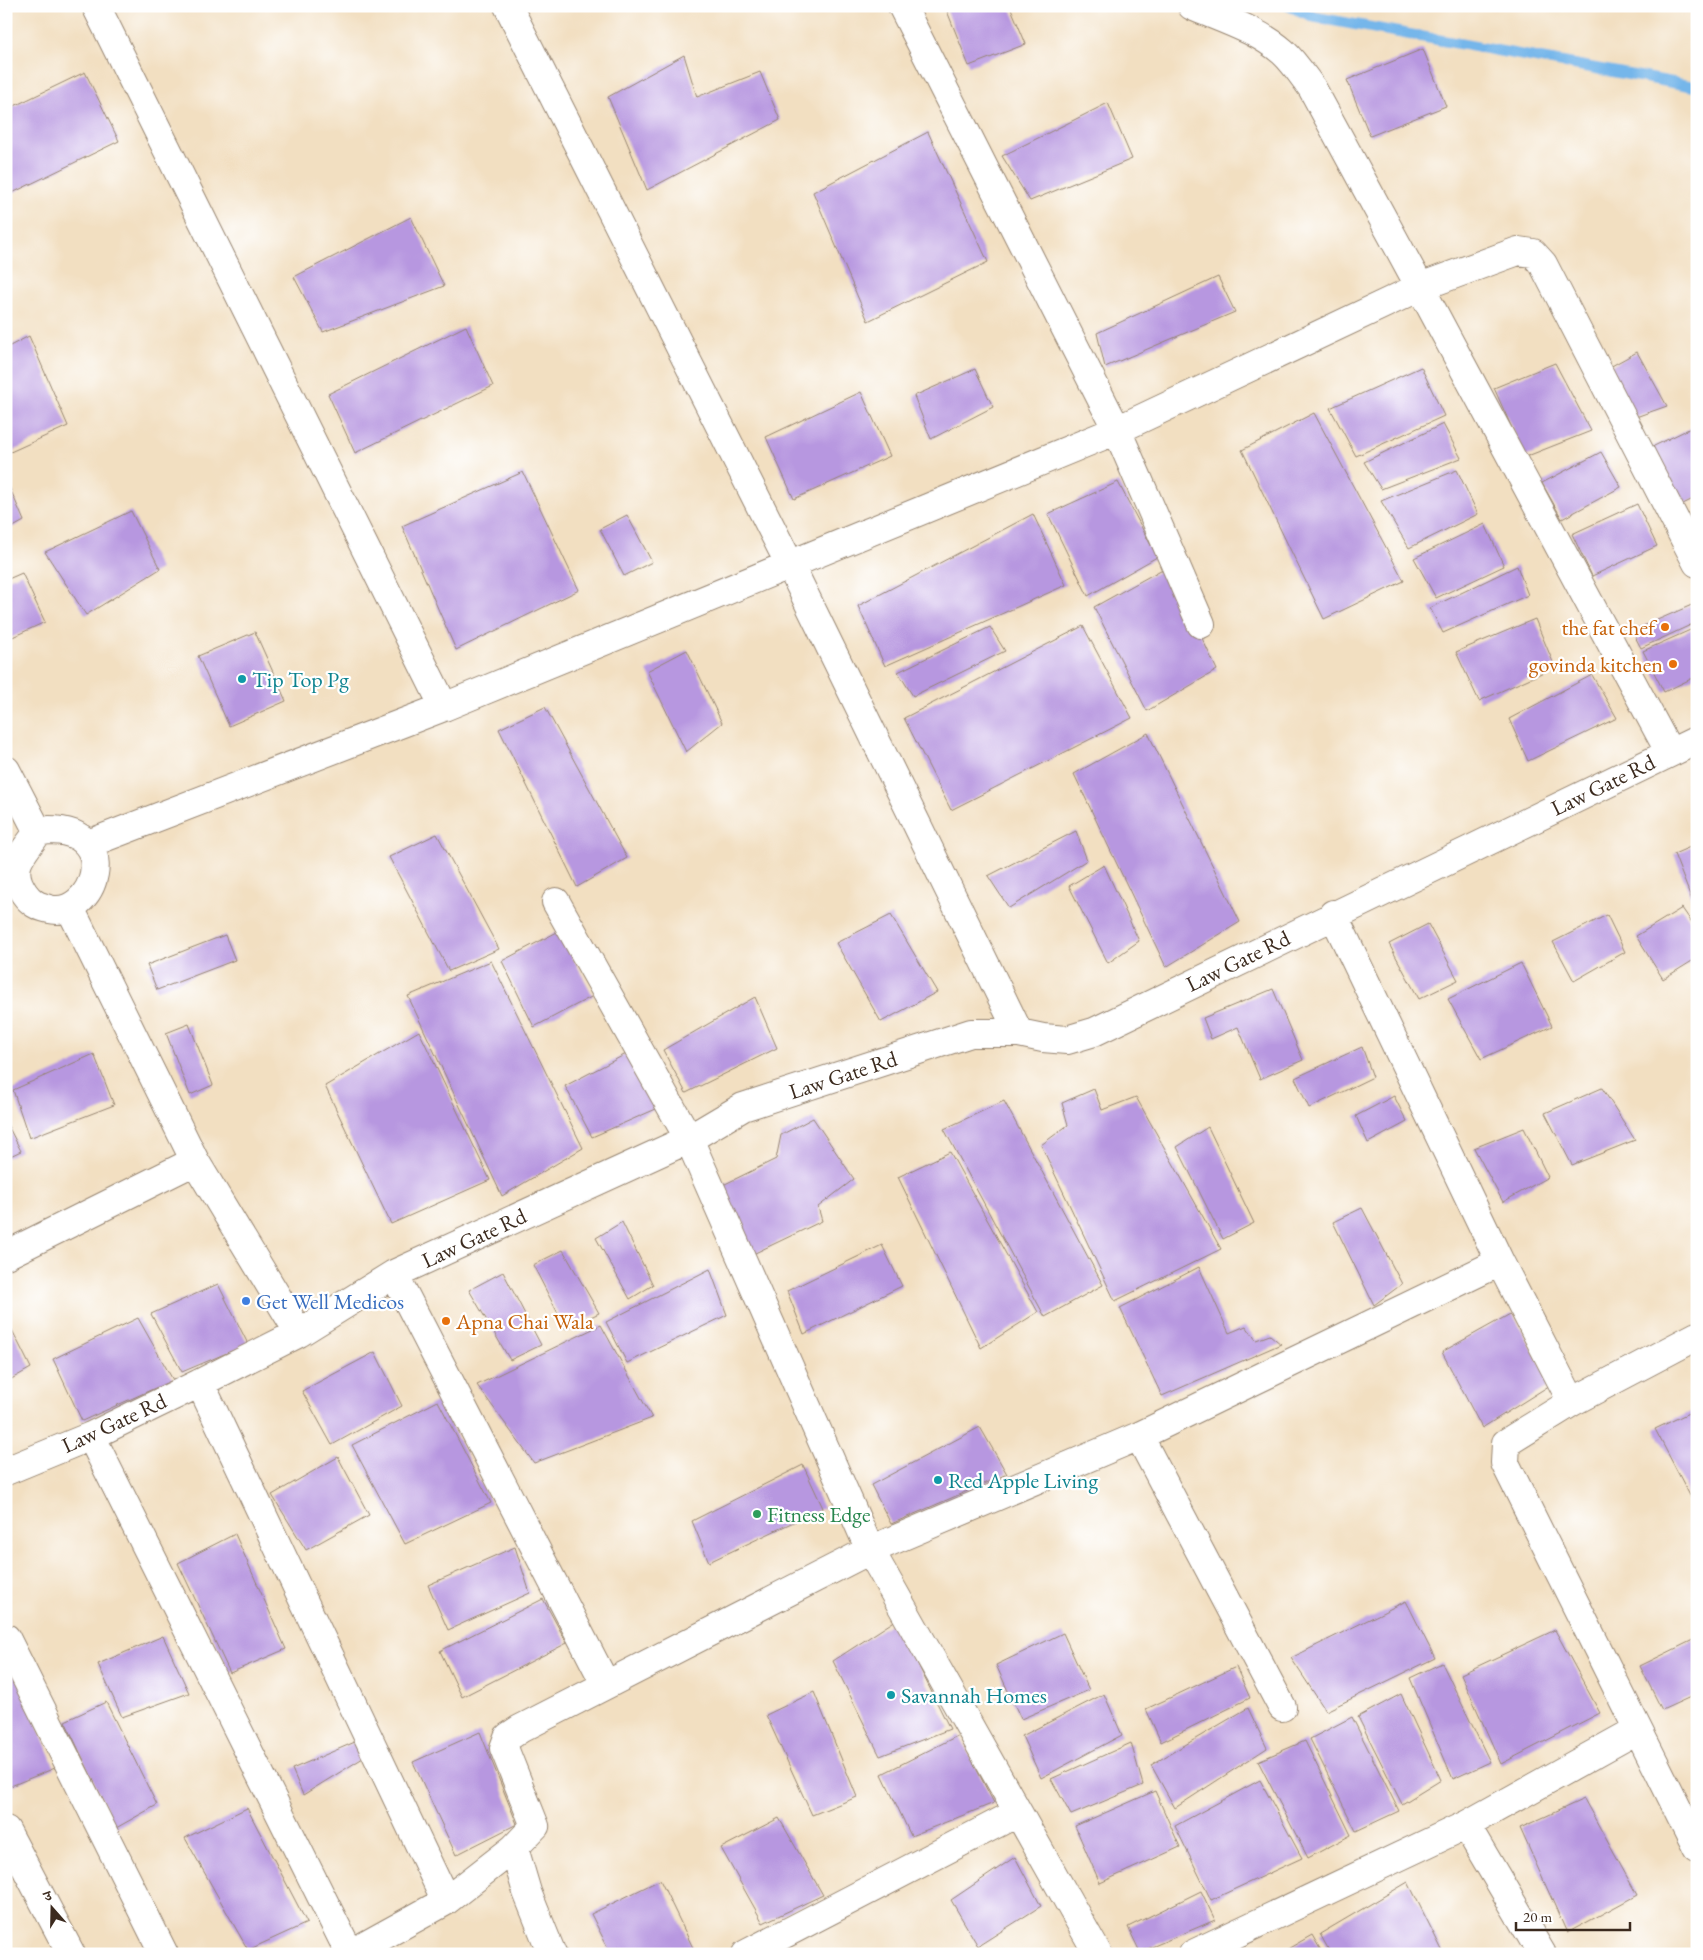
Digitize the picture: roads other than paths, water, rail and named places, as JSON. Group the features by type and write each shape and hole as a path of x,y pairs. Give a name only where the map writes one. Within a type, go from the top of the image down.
{"street":[{"path":"96,6 444,707"},
{"path":"508,6 790,564 1019,1033"},
{"path":"902,6 1117,430 1200,624"},
{"path":"1192,6 1262,37 1282,52 1300,70 1312,88 1670,753"},
{"path":"88,844 444,707 1117,430 1420,287 1518,251 1533,253 1543,264 1697,563"},
{"name":"Law Gate Rd","path":"6,1472 91,1436 200,1383 299,1333 394,1274 689,1139 743,1107 971,1033 1019,1033 1042,1038 1067,1040 1094,1032 1333,914 1697,740"},
{"path":"6,770 38,832"},
{"path":"70,831 84,839 88,844 95,871 82,900 70,908 54,910 35,905 14,889 16,867 22,853 38,832 70,831"},
{"path":"556,902 689,1139 870,1550 1016,1813 1098,1954"},
{"path":"70,908 195,1161 299,1333"},
{"path":"1333,914 1500,1262 1572,1402"},
{"path":"6,1255 195,1161"},
{"path":"91,1436 350,1954 446,1901 514,1848 534,1826 504,1748 508,1737 520,1729 870,1550 1139,1436 1500,1262"},
{"path":"394,1274 606,1685"},
{"path":"1697,1336 1572,1402 1506,1443 1505,1463 1637,1730 1689,1814 1697,1848"},
{"path":"200,1383 446,1901"},
{"path":"1139,1436 1282,1708"},
{"path":"6,1638 164,1954"},
{"path":"1193,1954 1466,1825 1637,1730"},
{"path":"746,1954 1016,1813"},
{"path":"1466,1825 1542,1954"},
{"path":"6,1830 71,1954"},
{"path":"514,1848 526,1892 552,1954"}],"waterway":[{"path":"1289,6 1314,17 1697,87"}],"place":[{"name":"the fat chef","path":"1665,627"},
{"name":"govinda kitchen","path":"1673,664"},
{"name":"Tip Top Pg","path":"242,679"},
{"name":"Get Well Medicos","path":"246,1301"},
{"name":"Apna Chai Wala","path":"446,1321"},
{"name":"Red Apple Living","path":"938,1480"},
{"name":"Fitness Edge","path":"757,1514"},
{"name":"Savannah Homes","path":"891,1695"}]}
